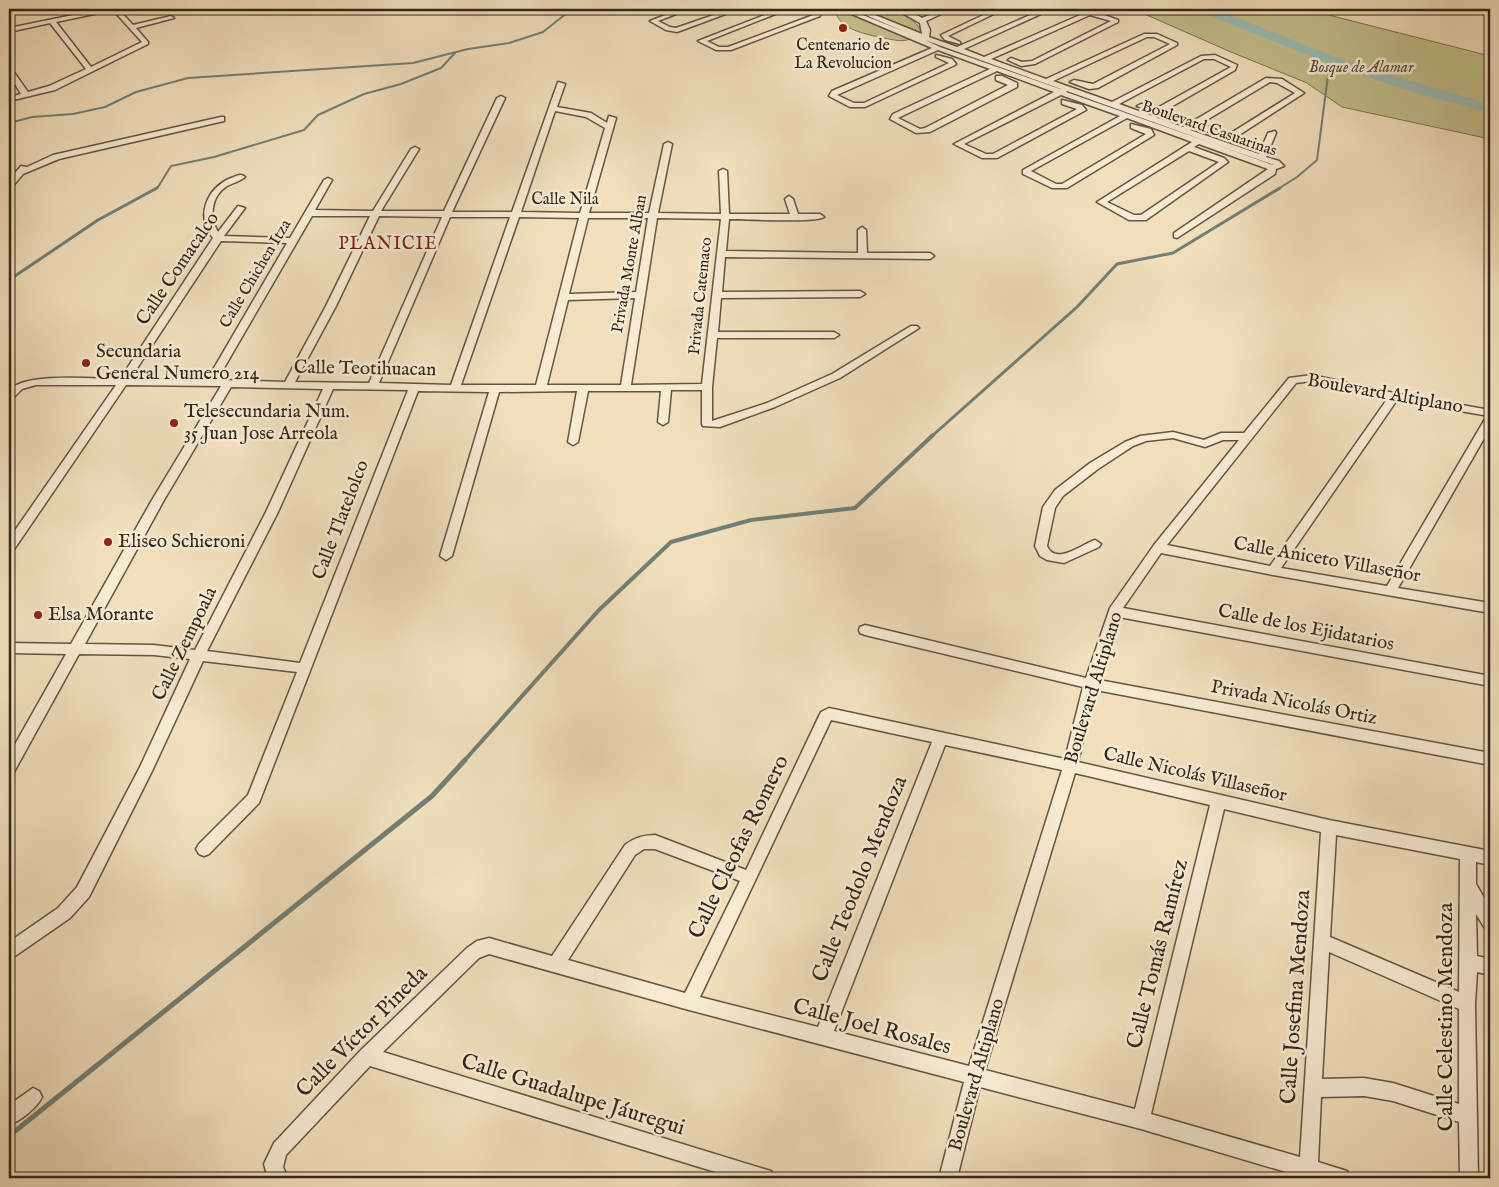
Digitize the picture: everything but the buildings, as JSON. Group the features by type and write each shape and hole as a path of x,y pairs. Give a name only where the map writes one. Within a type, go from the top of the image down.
{"street":[{"path":"9,30 52,21 81,12 113,9 132,26 146,43 52,88 9,99"},
{"path":"619,9 627,11 638,9"},
{"path":"686,9 652,21 668,29 677,30 736,9"},
{"path":"785,9 701,41 718,49 729,49 818,14 822,9"},
{"name":"Boulevard Casuarinas","path":"844,9 922,40 1047,81 1065,90 1127,115 1272,168 1280,166 1114,104 1065,90 996,69 938,48 922,40 855,9"},
{"path":"903,9 905,12 922,20 927,31 922,40"},
{"path":"922,20 949,9"},
{"path":"966,45 947,39 944,35 1001,9"},
{"path":"957,50 1049,9"},
{"path":"985,60 996,55 1089,13 1116,21 1029,64 1021,64 996,55"},
{"path":"132,26 171,18"},
{"path":"52,21 90,70"},
{"path":"1047,81 1057,76 1146,35 1155,35 1175,44 1095,86 1084,86 1057,76"},
{"path":"928,52 950,60 953,64 865,105 853,104 833,96 835,93 928,52 938,48"},
{"path":"1114,104 1203,57 1215,57 1235,66 1233,69 1161,109 1152,110 1124,100"},
{"path":"9,69 26,95"},
{"path":"987,74 1014,85 925,131 894,119 896,116 996,69"},
{"path":"1184,130 1194,124 1269,80 1279,81 1300,94 1233,135 1224,135 1194,124"},
{"path":"455,388 562,84"},
{"path":"1051,97 1080,107 1082,110 994,156 985,156 958,144 960,142 1065,90"},
{"path":"373,386 447,214 502,98"},
{"path":"553,108 588,115 610,128"},
{"path":"1119,120 1148,131 1150,135 1064,186 1055,186 1026,172 1127,115"},
{"path":"541,388 584,215 612,118"},
{"path":"19,173 56,157 220,119"},
{"path":"1262,158 1272,133"},
{"path":"1189,148 1224,162 1143,218 1132,218 1100,202 1102,199 1199,141"},
{"name":"Privada Monte Alban","path":"624,389 653,216 668,144"},
{"path":"288,385 331,306 376,213 415,149"},
{"path":"10,183 26,166"},
{"path":"1177,235 1272,172 1272,168"},
{"name":"Privada Catemaco","path":"723,171 724,216 707,387 708,424 716,425 726,422 836,376 914,328"},
{"path":"241,177 217,190 211,200 208,221 211,232 218,238 292,241"},
{"name":"Calle Chichen Itza","path":"210,383 328,180"},
{"path":"788,199 795,218"},
{"name":"Calle Comacalco","path":"9,548 123,382 218,238 241,208"},
{"name":"Calle Nila","path":"310,213 820,217"},
{"path":"862,230 863,256"},
{"path":"720,254 930,256"},
{"path":"717,295 860,294"},
{"path":"564,297 639,295"},
{"path":"713,335 834,334"},
{"name":"Boulevard Altiplano","path":"948,1178 974,1077 1070,766 1091,684 1114,611 1158,548 1293,380 1312,378 1394,396 1490,413"},
{"name":"Calle Teotihuacan","path":"9,396 13,390 35,382 210,383 495,389 666,389 707,387"},
{"path":"9,768 158,500 228,384"},
{"name":"Calle Zempoala","path":"9,950 64,913 83,892 146,769 199,655 272,512 329,386"},
{"name":"Calle Tlatelolco","path":"204,849 254,799 303,668 414,387"},
{"path":"573,442 583,388"},
{"path":"446,556 495,389"},
{"path":"663,422 666,389"},
{"path":"1273,571 1394,396"},
{"path":"1391,590 1490,419"},
{"path":"1095,544 1064,559 1052,558 1044,553 1041,546 1049,507 1059,493 1094,466 1129,444 1144,438 1173,435 1205,444 1222,436 1246,437"},
{"name":"Calle Aniceto Villaseñor","path":"1158,548 1273,571 1490,608"},
{"name":"Calle de los Ejidatarios","path":"1114,611 1490,681"},
{"name":"Privada Nicolás Ortiz","path":"865,630 1091,684 1490,759"},
{"path":"9,648 154,650 303,668"},
{"name":"Calle Nicolás Villaseñor","path":"832,714 1070,766 1329,827 1490,858"},
{"name":"Calle Cleofas Romero","path":"689,1002 826,716 832,714"},
{"name":"Calle Teodolo Mendoza","path":"822,1036 940,739"},
{"name":"Calle Tomás Ramírez","path":"1141,1120 1219,800"},
{"name":"Calle Josefina Mendoza","path":"1308,1170 1329,827"},
{"path":"556,965 630,850 637,843 655,842 750,878"},
{"name":"Calle Celestino Mendoza","path":"1468,855 1469,1178"},
{"path":"1468,885 1490,922"},
{"path":"1322,941 1467,1004"},
{"name":"Calle Joel Rosales","path":"479,948 490,946 689,1002 1141,1120 1340,1178"},
{"name":"Calle Víctor Pineda","path":"279,1178 272,1167 280,1149 367,1056 479,948"},
{"path":"1469,962 1490,966"},
{"name":"Calle Guadalupe Jáuregui","path":"367,1056 764,1178"},
{"path":"1313,1088 1364,1087 1392,1092 1469,1116"},
{"path":"9,1116 33,1097"}],"green space":[{"path":"873,9 898,13 908,17 917,24 922,34 909,40 901,41 861,33 847,27 842,22 835,10"},
{"name":"Bosque de Alamar","path":"1133,9 1305,9 1490,56 1490,139 1342,107 1307,83"}],"waterway":[{"path":"9,123 32,117 73,114 105,107 136,92 188,78 413,63 468,49 509,43 543,32 572,9"},
{"path":"1205,9 1343,65 1490,108"},
{"path":"155,189 171,166 214,157 304,130 318,115 364,94 401,84 441,68 455,53"},
{"path":"1278,189 1297,177 1317,160 1330,60"},
{"path":"9,280 98,220 157,188"},
{"path":"932,436 1077,307 1117,264 1173,253 1280,188"},
{"path":"464,761 599,610 671,542 751,520 855,508 933,435"},
{"path":"9,1136 432,796 465,760"}],"place":[{"name":"Centenario de La Revolucion","path":"843,28"},
{"name":"Secundaria General Numero 214","path":"86,363"},
{"name":"Telesecundaria Num. 35 Juan Jose Arreola","path":"174,423"},
{"name":"Eliseo Schieroni","path":"108,542"},
{"name":"Elsa Morante","path":"38,615"}],"district":[{"name":"PLANICIE","path":"388,244"}]}
